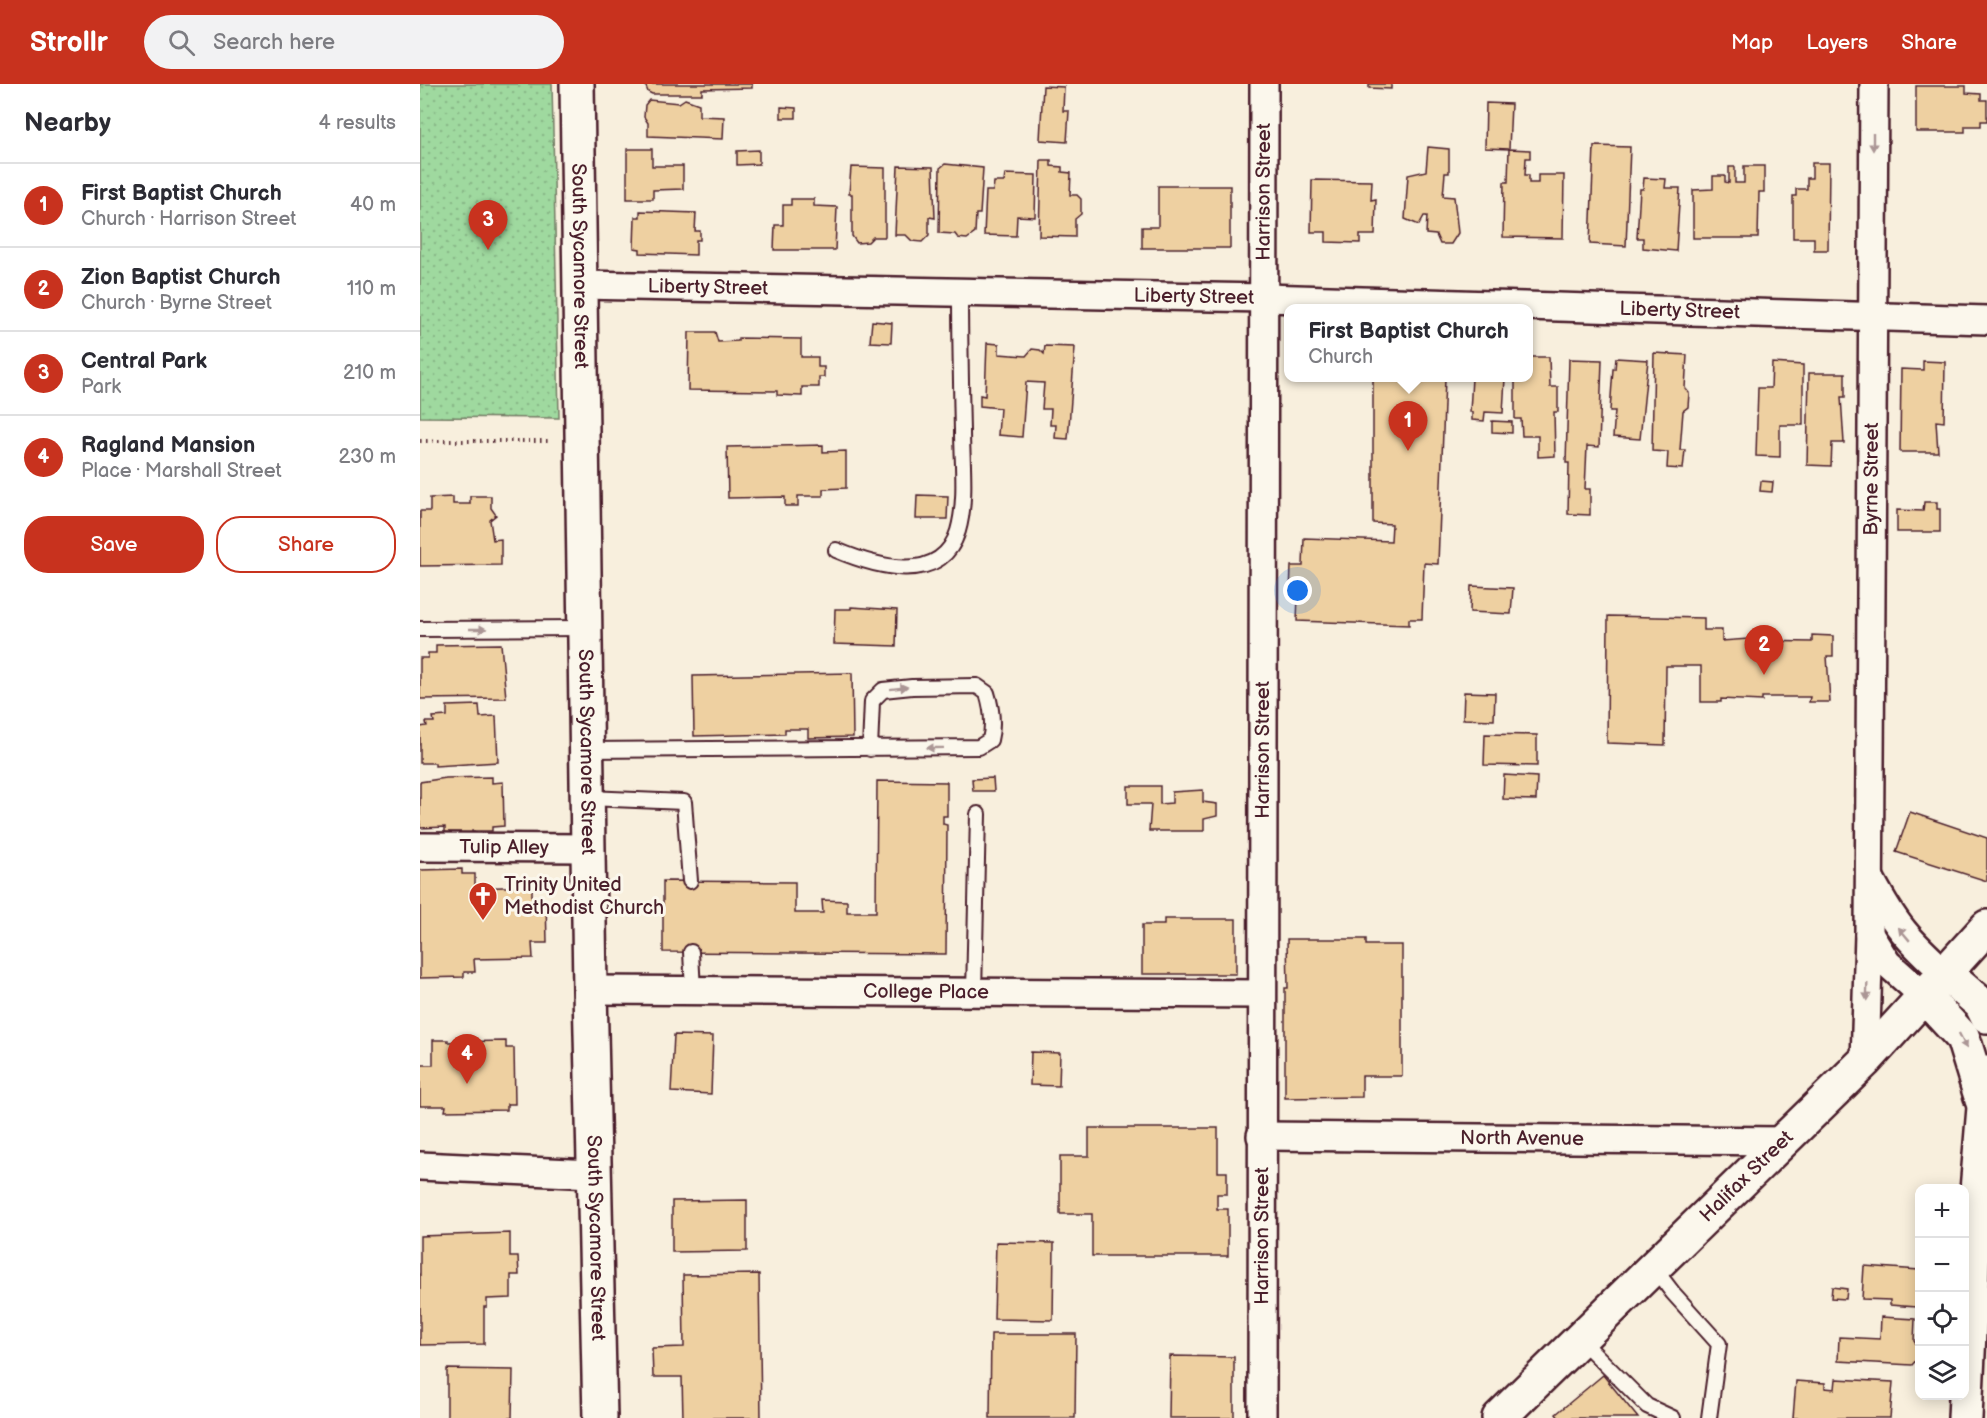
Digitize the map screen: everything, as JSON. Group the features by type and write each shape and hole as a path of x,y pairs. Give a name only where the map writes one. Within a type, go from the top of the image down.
{"main road":[{"name":"South Sycamore Street","path":"578,84 593,1174 600,1418"},
{"name":"Halifax Street","path":"1498,1418 1865,1061 1987,927"},
{"path":"1935,986 1981,1004 1987,1016"},
{"path":"1935,986 1963,1038 1983,1106"},
{"path":"1965,1418 1981,1226 1983,1106 1987,1072"}],"street":[{"name":"Harrison Street","path":"1262,1418 1261,1136 1265,782 1264,84"},
{"name":"Byrne Street","path":"1865,1061 1869,934 1874,84"},
{"name":"Liberty Street","path":"580,285 1264,298 1447,304"},
{"name":"Liberty Street","path":"1533,307 1987,320"},
{"name":"Tulip Alley","path":"420,847 588,848"},
{"name":"Byrne Street","path":"1869,875 1892,920 1904,935 1935,986"},
{"path":"1869,934 1887,963 1935,986"},
{"name":"College Place","path":"590,990 1262,994"},
{"name":"North Avenue","path":"1261,1136 1784,1141"},
{"path":"420,1166 593,1174"}],"lane":[{"path":"836,550 868,564 896,568 924,566 938,558 952,544 958,531 963,489 960,294"},
{"path":"420,629 585,628"},
{"path":"587,750 870,749 979,747 990,740 992,732 992,712 987,693 977,686 883,690 872,701 870,749"},
{"path":"588,798 684,802 690,881"},
{"path":"974,993 978,814"},
{"path":"691,952 693,991"},
{"path":"1654,1268 1672,1293 1719,1344 1709,1418"},
{"path":"1580,1339 1647,1406 1673,1418"}],"path":[{"path":"420,441 583,441"}],"green space":[{"path":"420,84 552,84 559,418 420,417"}],"building":[{"path":"645,84 752,84 752,88 702,89 702,94 652,94 648,92"},
{"path":"1369,84 1391,84 1391,89 1369,88"},
{"path":"1043,86 1064,87 1063,111 1069,111 1067,142 1040,140"},
{"path":"1916,86 1966,86 1966,93 1981,94 1981,100 1987,100 1987,121 1981,121 1981,126 1965,126 1965,132 1916,132"},
{"path":"685,99 699,104 699,116 724,117 723,139 648,136 648,123 644,117 645,105 649,100 679,103"},
{"path":"1486,103 1511,104 1509,149 1485,148"},
{"path":"781,107 796,108 796,118 781,118"},
{"path":"1594,146 1630,147 1626,246 1590,244"},
{"path":"1428,147 1449,149 1449,173 1445,173 1443,196 1454,197 1458,233 1451,244 1440,244 1436,235 1426,234 1427,216 1424,216 1419,225 1405,219 1408,175 1426,171"},
{"path":"627,149 652,149 652,166 683,166 683,189 653,190 653,199 627,199"},
{"path":"1509,149 1530,150 1530,158 1526,158 1525,175 1529,175 1529,183 1538,183 1538,175 1564,175 1563,238 1503,237 1504,182 1508,182"},
{"path":"759,150 759,164 737,165 737,151"},
{"path":"1041,160 1051,160 1051,166 1062,167 1062,172 1071,173 1070,195 1077,195 1081,199 1081,214 1075,219 1075,237 1039,236"},
{"path":"1812,163 1829,163 1828,250 1814,250 1814,238 1793,238 1793,196 1796,196 1796,189 1807,189 1807,178 1812,178"},
{"path":"945,164 983,168 980,214 976,214 975,233 967,239 958,238 955,234 939,233 940,168"},
{"path":"898,166 933,167 935,218 929,217 929,235 922,242 912,241 906,235 895,235"},
{"path":"1744,166 1764,166 1764,192 1759,192 1758,238 1693,238 1693,190 1713,189 1713,176 1725,176 1725,182 1729,183 1729,167 1735,167 1735,183 1744,183"},
{"path":"851,167 885,168 885,237 873,237 868,242 857,243 852,236 852,194 849,194"},
{"path":"1005,174 1036,175 1035,217 1017,216 1016,236 984,235 986,191 993,191 994,182 1004,182"},
{"path":"1644,178 1666,179 1665,188 1680,188 1676,251 1643,248 1643,238 1637,238 1640,189 1643,189"},
{"path":"1312,180 1372,181 1371,200 1376,199 1375,235 1360,235 1360,243 1326,242 1326,232 1311,232"},
{"path":"1158,186 1230,186 1230,248 1142,248 1142,227 1158,227"},
{"path":"791,199 814,199 814,206 837,207 835,250 774,250 775,225 783,225 783,205 791,205"},
{"path":"640,211 696,213 695,231 700,231 700,240 696,240 696,255 640,253 640,249 634,248 635,217 640,217"},
{"path":"872,321 892,323 891,343 870,342"},
{"path":"689,332 715,332 718,342 738,341 738,338 801,339 801,357 818,357 818,367 824,367 824,377 819,377 819,387 802,387 802,396 777,395 777,391 688,390"},
{"path":"987,343 999,344 999,354 1026,356 1032,349 1040,350 1044,354 1045,346 1075,347 1068,439 1055,438 1056,425 1050,425 1051,409 1042,409 1044,383 1026,382 1022,437 998,435 1000,408 980,406 980,395 985,396"},
{"path":"1654,353 1687,355 1685,388 1689,393 1688,407 1683,411 1680,450 1685,450 1683,469 1667,468 1668,452 1652,451"},
{"path":"1533,357 1549,357 1550,387 1558,387 1558,412 1554,412 1555,456 1538,457 1538,436 1522,436 1521,419 1515,419 1515,382 1533,382"},
{"path":"1616,358 1648,360 1640,439 1613,437 1615,411 1610,411"},
{"path":"1569,359 1602,360 1599,447 1587,446 1585,489 1590,489 1590,515 1568,514 1569,463 1566,463"},
{"path":"1923,361 1945,362 1944,422 1936,421 1938,452 1900,452 1901,369 1923,370"},
{"path":"1772,363 1803,365 1803,425 1780,425 1780,457 1756,456 1758,388 1771,388"},
{"path":"1809,373 1845,373 1845,397 1841,397 1844,443 1832,443 1831,466 1807,465"},
{"path":"1373,382 1445,382 1438,564 1424,563 1422,619 1409,619 1409,625 1297,621 1298,595 1290,594 1291,566 1303,566 1304,538 1391,541 1392,524 1373,523"},
{"path":"1472,382 1505,382 1503,413 1485,412 1484,421 1472,420 1472,412 1470,412"},
{"path":"1492,421 1512,422 1512,433 1492,432"},
{"path":"823,445 823,452 846,451 846,488 823,489 823,496 798,496 798,506 785,506 785,497 728,498 727,447"},
{"path":"1761,481 1773,482 1772,492 1760,491"},
{"path":"917,495 948,496 947,519 916,519"},
{"path":"470,496 491,496 491,508 496,515 490,520 493,540 501,539 501,565 420,566 420,511 430,511 430,498 453,497 453,504 470,504"},
{"path":"1924,502 1937,502 1937,509 1940,509 1940,532 1897,532 1897,510 1923,511"},
{"path":"1471,586 1513,588 1511,614 1470,612"},
{"path":"851,607 897,610 896,646 834,644 835,609 851,609"},
{"path":"1608,616 1704,618 1704,630 1722,630 1722,641 1762,638 1762,641 1812,642 1812,635 1833,636 1833,656 1827,656 1830,702 1809,702 1810,697 1762,697 1762,701 1721,699 1721,702 1701,702 1701,666 1666,666 1665,745 1607,743"},
{"path":"501,644 506,698 420,699 420,658 428,658 428,653 436,653 436,645"},
{"path":"852,673 853,737 808,738 808,729 785,729 785,734 694,736 693,676"},
{"path":"1464,692 1495,693 1494,720 1463,719"},
{"path":"479,705 480,717 496,716 498,762 435,766 435,763 420,763 420,727 427,726 426,722 434,722 433,717 447,716 447,706"},
{"path":"1485,734 1537,735 1537,766 1484,765"},
{"path":"1504,775 1537,777 1536,800 1503,799"},
{"path":"492,777 492,783 503,782 504,826 492,827 492,831 445,835 445,827 420,828 420,782 446,778"},
{"path":"993,778 994,791 973,791 972,779"},
{"path":"877,781 947,782 947,816 943,816 943,824 947,825 946,954 663,952 663,881 795,882 795,913 823,913 822,900 847,901 847,912 876,912"},
{"path":"1128,786 1160,786 1160,804 1172,803 1172,792 1203,790 1203,802 1217,804 1217,816 1204,819 1204,831 1149,831 1151,804 1128,804"},
{"path":"1910,812 1987,838 1987,881 1896,852"},
{"name":"Trinity United Methodist Church","path":"462,869 462,874 475,874 475,888 532,886 532,902 546,901 547,943 532,943 533,958 474,959 475,972 464,972 464,977 420,978 420,870"},
{"path":"1164,919 1236,919 1236,974 1142,974 1142,925 1164,925"},
{"path":"1287,939 1366,939 1366,945 1402,945 1402,1076 1362,1076 1362,1097 1285,1098"},
{"path":"674,1035 713,1036 711,1094 671,1092"},
{"path":"433,1040 506,1041 506,1048 514,1048 515,1104 507,1104 507,1110 445,1111 446,1106 420,1106 420,1065 433,1065"},
{"path":"1031,1052 1060,1053 1059,1086 1030,1085"},
{"path":"1089,1128 1218,1128 1218,1172 1227,1172 1227,1194 1217,1194 1217,1209 1228,1209 1228,1256 1092,1256 1092,1214 1060,1214 1060,1156 1089,1156"},
{"path":"747,1200 747,1251 672,1252 672,1201"},
{"path":"510,1233 510,1257 518,1257 519,1275 511,1275 511,1298 487,1299 487,1307 484,1307 484,1344 420,1345 420,1236"},
{"path":"996,1242 1054,1243 1053,1320 994,1319"},
{"path":"1864,1266 1915,1270 1915,1307 1890,1305 1890,1300 1862,1299"},
{"path":"759,1274 761,1418 683,1418 682,1377 653,1377 652,1348 684,1347 683,1275"},
{"path":"1832,1287 1847,1289 1846,1299 1831,1298"},
{"path":"1881,1317 1915,1319 1915,1362 1912,1365 1838,1361 1839,1337 1880,1339"},
{"path":"991,1334 1076,1334 1075,1418 990,1418"},
{"path":"1170,1356 1234,1357 1234,1418 1169,1418"},
{"path":"447,1369 513,1370 512,1418 447,1418"},
{"path":"1603,1375 1638,1418 1559,1418 1556,1414"},
{"path":"1836,1379 1893,1382 1890,1418 1793,1418 1796,1381 1825,1383 1825,1388 1835,1389"}],"place":[{"name":"Central Park","path":"488,250"},
{"name":"First Baptist Church","path":"1408,451"},
{"name":"Zion Baptist Church","path":"1764,675"},
{"name":"Trinity United Methodist Church","path":"483,922"},
{"name":"Ragland Mansion","path":"467,1084"}]}
